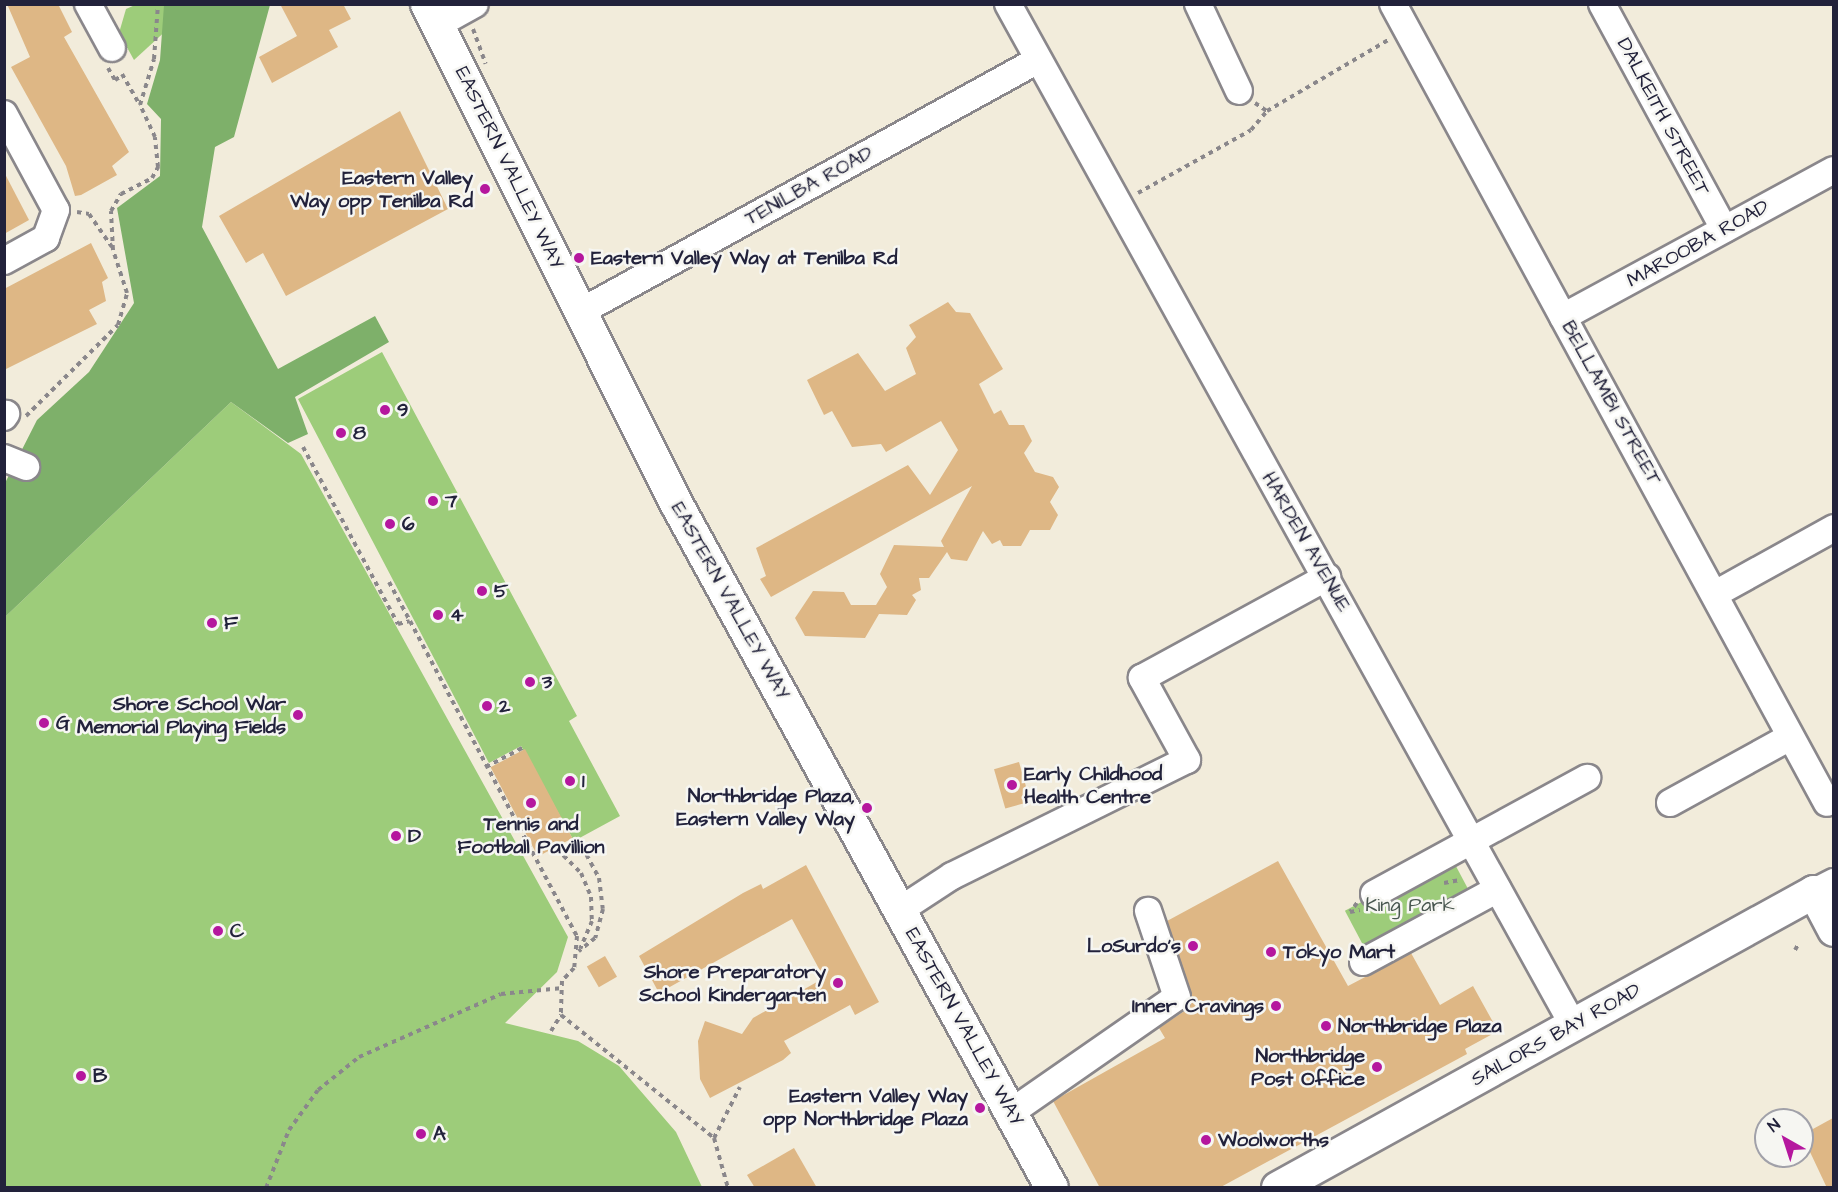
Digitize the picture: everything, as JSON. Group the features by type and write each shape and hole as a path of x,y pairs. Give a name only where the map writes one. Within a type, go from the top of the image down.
{"main road":[{"name":"EASTERN VALLEY WAY","path":"432,15 676,503 1052,1188"},
{"path":"1824,887 1833,930"},
{"name":"SAILORS BAY ROAD","path":"1278,1188 1824,887"}],"street":[{"path":"432,15 475,4"},
{"name":"HARDEN AVENUE","path":"1008,4 1573,1025"},
{"path":"1198,4 1239,91"},
{"name":"BELLAMBI STREET","path":"1393,4 1827,803"},
{"name":"DALKEITH STREET","path":"1602,4 1724,229"},
{"path":"95,7 112,48"},
{"name":"TENILBA ROAD","path":"580,312 1038,60"},
{"path":"4,114 56,210 46,237 4,261"},
{"name":"MAROOBA ROAD","path":"1563,317 1833,171"},
{"path":"1715,594 1833,528"},
{"path":"900,910 952,876 1187,760 1142,678 1327,577"},
{"path":"1670,803 1790,737"},
{"path":"1374,894 1587,778"},
{"path":"1363,962 1498,889"},
{"path":"1010,1113 1177,997 1148,911"}],"path":[{"path":"140,105 154,58 158,4"},
{"path":"1119,204 1251,130 1267,111 1407,30"},
{"path":"112,48 155,137 158,167 152,178 115,202 113,250"},
{"path":"9,419 70,378 118,325 127,293 113,250 89,214 56,210"},
{"path":"303,447 398,624 410,621"},
{"path":"389,582 577,936 578,952"},
{"path":"486,767 522,748"},
{"path":"578,839 599,879 603,909 595,938 578,952"},
{"path":"551,1031 561,1015 563,988 592,921 591,897 581,873 557,849"},
{"path":"1795,950 1800,943"},
{"path":"266,1188 289,1130 318,1089 359,1056 501,993 563,988"},
{"path":"561,1015 714,1138 728,1188"},
{"path":"714,1138 740,1087"}],"green space":[{"path":"135,5 194,5 134,60 119,33 126,9"},
{"path":"164,5 270,5 234,137 215,147 202,227 278,369 375,316 389,342 295,397 308,434 288,443 231,402 5,617 5,483 37,420 89,372 134,303 117,208 160,176 161,119 147,104 160,60"},
{"path":"382,352 577,716 569,721 620,816 574,841 521,746 489,763 298,399"},
{"name":"Shore School War Memorial Playing Fields","path":"231,402 301,454 568,937 557,972 505,1023 578,1041 619,1066 676,1132 702,1187 5,1187 5,617"},
{"name":"King Park","path":"1450,855 1473,898 1368,954 1345,911"}],"building":[{"path":"7,4 58,4 72,32 64,37 129,152 112,166 117,175 81,195 75,196 66,166 11,67 30,57"},
{"path":"280,4 343,4 351,19 329,30 338,47 272,83 259,57 297,36"},
{"path":"400,111 448,209 286,296 263,253 246,263 219,216"},
{"path":"4,172 29,220 4,234"},
{"path":"91,243 108,278 102,282 106,301 89,310 97,324 4,370 4,289"},
{"path":"948,302 956,312 970,313 1003,369 979,384 994,414 1001,410 1009,425 1024,425 1032,441 1024,453 1035,472 1053,477 1059,487 1050,502 1058,515 1050,530 1030,530 1021,546 1003,546 1000,540 992,544 983,531 967,561 951,559 947,552 929,578 919,578 921,590 912,595 916,600 907,615 879,614 865,638 805,636 795,618 813,591 844,592 851,605 876,605 887,587 880,574 894,545 944,547 941,541 972,486 771,597 760,579 766,576 756,548 908,465 930,495 958,450 941,421 886,452 881,444 852,447 832,411 824,415 807,380 858,353 885,391 916,374 906,348 916,337 909,325"},
{"name":"Tennis and Football Pavillion","path":"525,749 572,838 538,856 491,767"},
{"name":"Early Childhood Health Centre","path":"1019,762 1030,801 1005,809 994,769"},
{"name":"Northbridge Plaza","path":"1278,861 1348,986 1411,953 1440,1005 1473,986 1498,1031 1465,1049 1467,1054 1219,1188 1100,1188 1053,1101 1165,1038 1159,1028 1189,1008 1191,992 1167,921"},
{"name":"Shore Preparatory School Kindergarten","path":"806,865 879,1002 855,1015 850,1005 784,1041 791,1053 783,1060 710,1098 700,1079 698,1041 705,1021 742,1034 753,1018 824,978 792,919 659,993 639,956 743,893 761,884 763,889"},
{"path":"605,956 617,977 599,987 587,966"},
{"path":"1833,1118 1833,1188 1827,1188 1814,1160 1814,1128"},
{"path":"794,1148 817,1188 755,1188 747,1175"}],"place":[{"name":"Eastern Valley Way opp Tenilba Rd","path":"485,189"},
{"name":"Eastern Valley Way at Tenilba Rd","path":"579,258"},
{"name":"9","path":"385,410"},
{"name":"8","path":"341,433"},
{"name":"7","path":"433,501"},
{"name":"6","path":"390,524"},
{"name":"5","path":"482,591"},
{"name":"4","path":"438,615"},
{"name":"F","path":"212,623"},
{"name":"3","path":"530,682"},
{"name":"2","path":"487,706"},
{"name":"Shore School War Memorial Playing Fields","path":"298,715"},
{"name":"G","path":"44,723"},
{"name":"1","path":"570,781"},
{"name":"Early Childhood Health Centre","path":"1012,785"},
{"name":"Tennis and Football Pavillion","path":"531,803"},
{"name":"Northbridge Plaza, Eastern Valley Way","path":"867,808"},
{"name":"D","path":"396,836"},
{"name":"C","path":"218,931"},
{"name":"LoSurdo's","path":"1193,946"},
{"name":"Tokyo Mart","path":"1271,952"},
{"name":"Shore Preparatory School Kindergarten","path":"838,983"},
{"name":"Inner Cravings","path":"1276,1006"},
{"name":"Northbridge Plaza","path":"1326,1026"},
{"name":"Northbridge Post Office","path":"1377,1067"},
{"name":"B","path":"81,1076"},
{"name":"Eastern Valley Way opp Northbridge Plaza","path":"980,1108"},
{"name":"A","path":"421,1134"},
{"name":"Woolworths","path":"1206,1140"}]}
